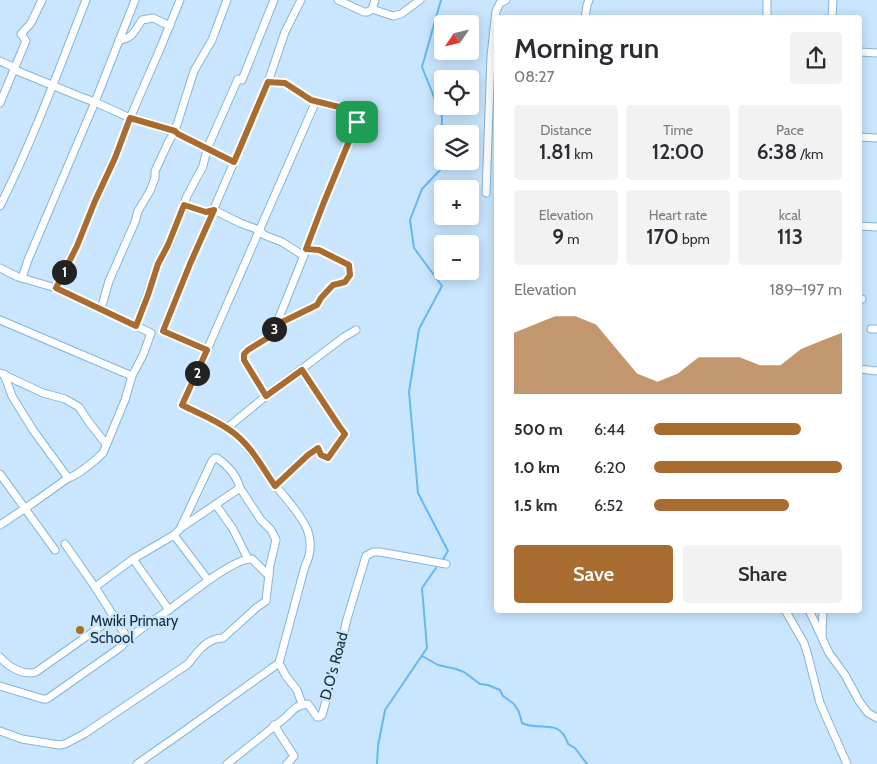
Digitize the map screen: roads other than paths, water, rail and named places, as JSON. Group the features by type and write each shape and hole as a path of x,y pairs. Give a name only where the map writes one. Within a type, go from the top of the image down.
{"street":[{"path":"0,103 26,42 20,34 31,23 42,0"},
{"path":"0,206 16,175 86,0"},
{"path":"22,278 135,0"},
{"path":"56,288 77,246 115,158 180,0"},
{"path":"101,309 109,281 138,211 150,191 155,178 155,172 175,131 194,71 212,40 227,0"},
{"path":"136,326 158,264 168,245 187,196 203,166 207,149 238,79 242,80 274,0"},
{"path":"207,350 163,331 268,82 285,32 301,0"},
{"path":"338,0 364,12 372,9 375,0"},
{"path":"372,9 394,16 401,14 420,0"},
{"path":"496,15 500,3 506,0"},
{"path":"585,15 590,0"},
{"path":"767,0 767,15"},
{"path":"832,15 833,0"},
{"path":"119,40 130,38 142,20 153,18 170,26"},
{"path":"486,193 491,56 494,29"},
{"path":"862,52 877,53"},
{"path":"0,61 15,70 130,118 175,131 234,162"},
{"path":"266,396 244,360 244,354 269,337 276,325 357,122 351,110 311,100 285,83 268,82"},
{"path":"137,764 279,663 310,551 307,530 302,520 242,441 227,428 182,405 316,101"},
{"path":"862,137 877,138"},
{"path":"184,205 206,212 214,210 259,230 264,235 305,252 319,250 349,265 350,275 345,282 333,285 317,305 276,325"},
{"path":"862,226 877,226"},
{"path":"0,268 22,278 56,288 151,334 132,376 125,400 102,453 73,477 68,478 0,526"},
{"path":"0,320 132,376"},
{"path":"227,428 266,396 356,330"},
{"path":"862,369 877,371"},
{"path":"275,486 318,448 321,455 328,458 345,434 302,370"},
{"path":"2,373 44,393 80,406 88,421 106,444"},
{"path":"2,373 12,396 33,430 68,478"},
{"path":"0,731 22,739 58,745 65,744 84,734 188,664 199,650 216,638 223,638 266,601 270,565 276,540 271,530 261,520 240,488 239,483 225,464 217,458 212,461 180,529"},
{"path":"0,474 55,550"},
{"path":"95,587 133,559 174,535 240,488"},
{"path":"216,505 233,529 248,559"},
{"path":"174,535 208,580"},
{"path":"65,544 128,639"},
{"name":"D.O's Road","path":"227,764 302,704 308,704 317,717 322,715 337,662 346,619 366,556 373,552 380,552 446,564"},
{"path":"133,559 169,610"},
{"path":"0,686 47,699 121,647 128,639 208,580 244,560 252,559 269,576"},
{"path":"786,613 804,644 820,703 847,764"},
{"path":"810,613 829,653 859,701 868,713 877,718"},
{"path":"822,640 823,613"},
{"path":"0,657 5,663 14,668 30,674 36,672 114,617"},
{"path":"279,663 297,690 302,704"},
{"path":"274,725 294,756 287,764"}],"waterway":[{"path":"441,0 422,67 442,117 441,169 422,189 410,220 414,248 442,286 419,329 409,392 418,493 448,551 443,559"},
{"path":"377,764 378,746 385,710 427,648 422,588 436,568"},
{"path":"422,656 438,665 464,672 480,684 500,690 503,696 514,704 519,712 522,723 554,728 560,731 568,744 575,748 587,764"}],"place":[{"name":"Mwiki Primary School","path":"80,630"}]}
